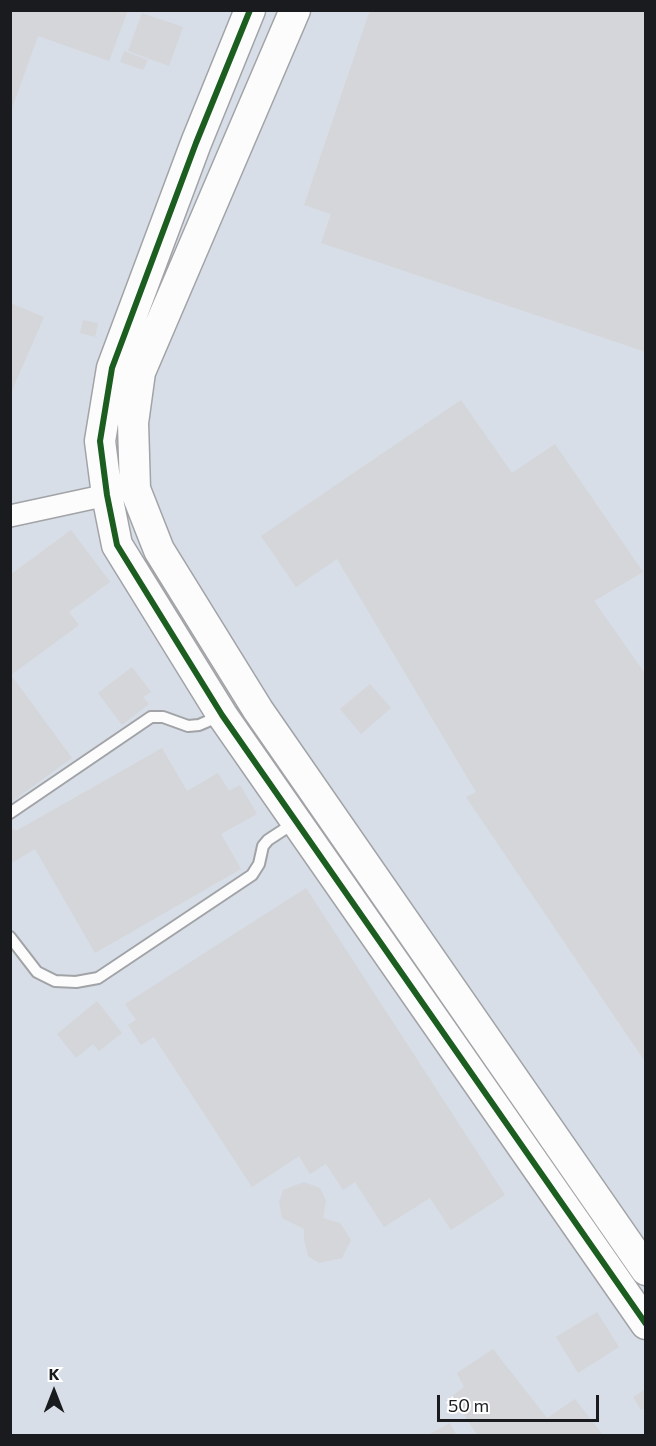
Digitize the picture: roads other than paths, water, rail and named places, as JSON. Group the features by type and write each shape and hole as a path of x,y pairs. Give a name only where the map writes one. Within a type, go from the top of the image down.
{"street":[{"path":"250,10 196,143 112,368 100,441 107,495 117,545 222,714 645,1324"},
{"path":"296,10 140,372 133,423 135,489 159,550 258,710 645,1270"},
{"path":"10,516 107,495"}],"lane":[{"path":"10,813 151,717 163,717 188,726 199,725 222,714"},
{"path":"10,937 37,972 55,981 76,982 98,978 252,875 259,864 263,846 296,821"}]}
